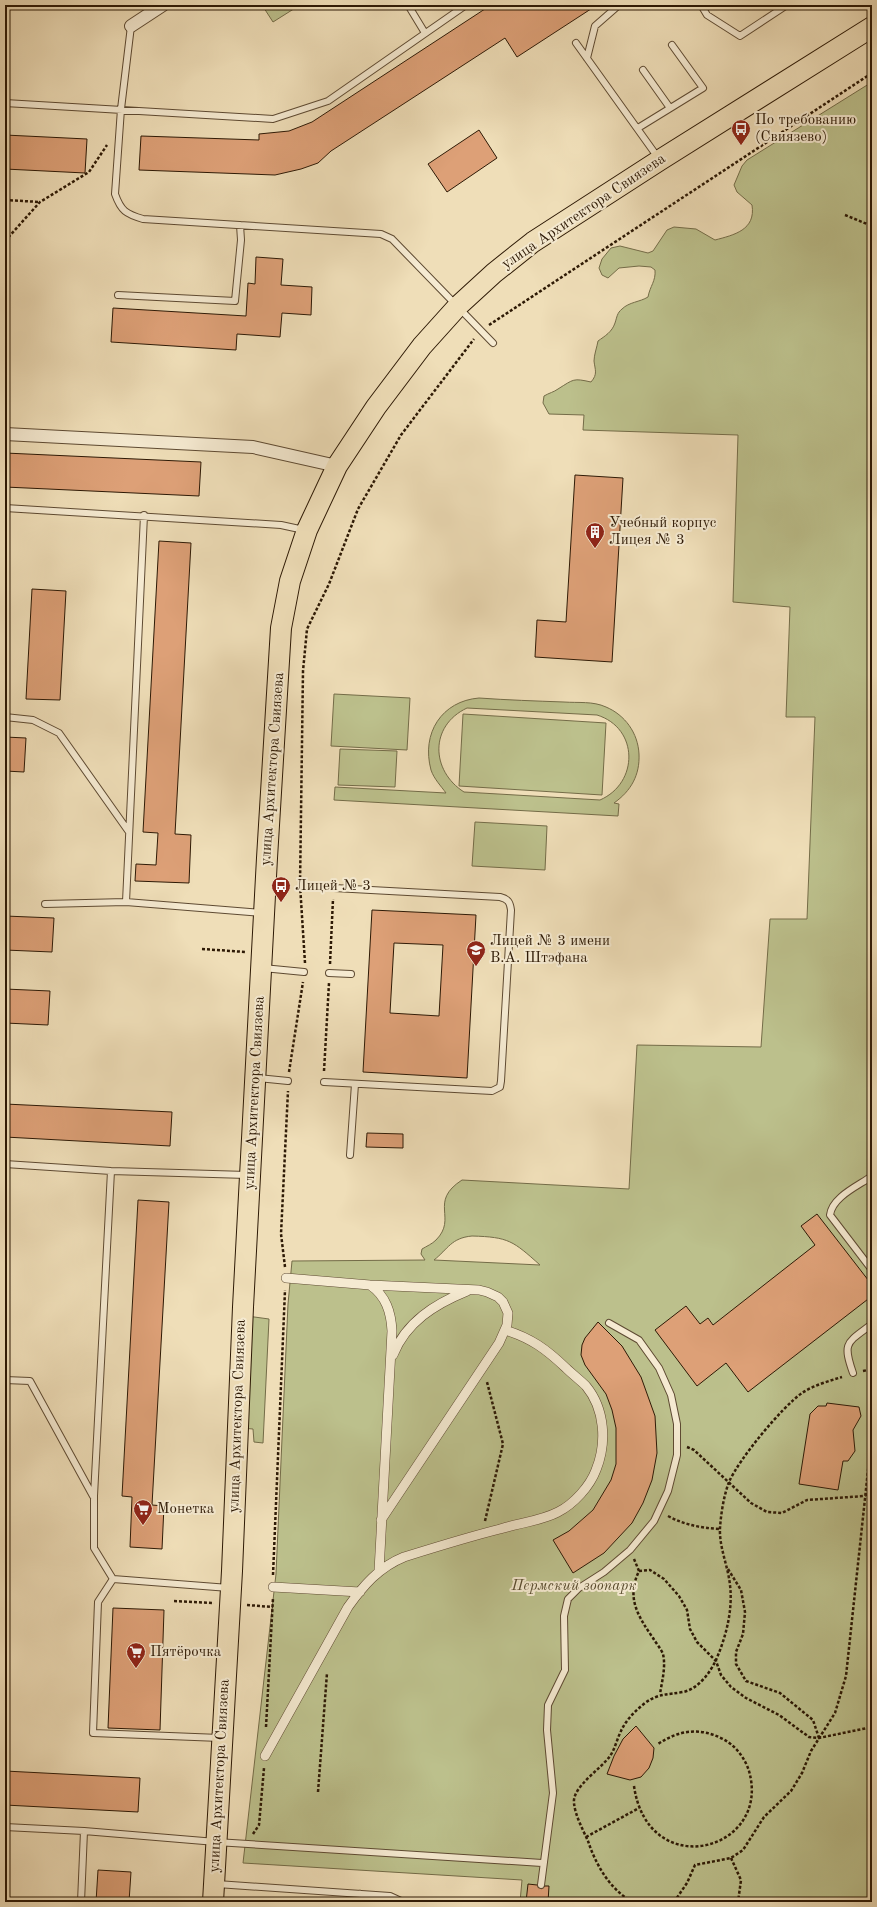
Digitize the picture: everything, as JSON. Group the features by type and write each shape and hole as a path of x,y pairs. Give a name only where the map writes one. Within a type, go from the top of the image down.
{"main road":[{"name":"улица Архитектора Свиязева","path":"213,1893 223,1738 264,914 282,628 290,581 307,530 338,466 376,408 413,358 458,306 494,273 534,242 660,160 872,27"}],"street":[{"path":"131,26 163,5"},
{"path":"5,434 253,447 338,466"},
{"path":"286,1278 487,1292 503,1302 508,1313 504,1330 483,1369 381,1520"},
{"path":"370,1285 382,1296 389,1310 392,1331 379,1571"},
{"path":"390,1364 400,1340 413,1324 446,1301 471,1290"},
{"path":"265,1756 348,1607 379,1571 392,1562 404,1557 482,1533 545,1518 559,1512 588,1484 595,1474 602,1451 602,1429 598,1407 586,1387 543,1347 524,1336 504,1330"},
{"path":"273,1587 360,1592"}],"lane":[{"path":"408,5 425,33"},
{"path":"5,102 274,119 328,101 466,5"},
{"path":"587,58 595,26 618,5"},
{"path":"701,5 707,15 740,36 787,5"},
{"path":"131,26 121,109 115,194 119,207 130,215 143,219 382,234 392,239 493,342"},
{"path":"576,43 660,160"},
{"path":"638,128 703,88 672,45"},
{"path":"643,70 670,108"},
{"path":"118,295 234,301 240,225"},
{"path":"5,508 281,525 307,530"},
{"path":"126,902 144,516"},
{"path":"5,717 34,720 59,733 129,832"},
{"path":"324,1082 492,1091 500,1087 510,903 506,899 500,897 334,888"},
{"path":"45,904 126,902 264,914"},
{"path":"262,968 304,972"},
{"path":"329,973 351,974"},
{"path":"256,1077 288,1081"},
{"path":"350,1155 355,1084"},
{"path":"5,1164 111,1171 251,1175"},
{"path":"111,1171 94,1496 94,1548 113,1578"},
{"path":"872,1176 835,1202 831,1209 830,1215 872,1270"},
{"path":"541,1885 542,1863 552,1793 547,1730 548,1705 566,1670 564,1616 568,1599 579,1588 604,1572 630,1550 654,1521 668,1491 677,1455 677,1424 671,1395 659,1368 639,1340 609,1323"},
{"path":"853,1373 846,1353 849,1341 872,1324"},
{"path":"5,1380 30,1381 94,1496"},
{"path":"113,1578 230,1588"},
{"path":"113,1578 98,1602 92,1733 223,1738"},
{"path":"5,1826 216,1842 542,1863"},
{"path":"81,1902 84,1831"},
{"path":"213,1893 360,1894 390,1896 403,1902"},
{"path":"352,1902 360,1894"}],"path":[{"path":"5,241 40,202 89,172 120,125"},
{"path":"5,200 40,202"},
{"path":"845,215 872,226"},
{"path":"202,948 248,952"},
{"path":"482,1533 503,1444 483,1369"},
{"path":"633,1902 624,1897 600,1871 574,1803 576,1792 610,1756 621,1731 630,1716 645,1703 660,1694 685,1692 706,1677 716,1660 724,1640 729,1614 730,1585 720,1530 729,1481 751,1447 783,1410 801,1393 819,1384 853,1373 872,1369"},
{"path":"674,1902 687,1883 695,1865 731,1858 743,1850 764,1818 791,1791 819,1738 835,1713 846,1676 864,1496 872,1433"},
{"path":"677,1444 694,1450 751,1503 767,1512 782,1513 807,1500 864,1496 872,1492"},
{"path":"659,1510 681,1523 720,1530"},
{"path":"630,1550 639,1571 633,1583 633,1599 639,1617 662,1652 664,1667 660,1694"},
{"path":"727,1566 741,1590 745,1612 743,1634 736,1652 736,1664 746,1681 780,1693 813,1720 819,1738"},
{"path":"639,1571 650,1570 664,1579 687,1610 690,1629 697,1642 716,1660 721,1675 731,1687 746,1698 779,1715 809,1737 819,1738 872,1727"},
{"path":"318,1792 329,1642"},
{"path":"634,1786 639,1808 653,1830 663,1838 674,1843 697,1847 709,1845 731,1834 746,1815 750,1804 752,1780 743,1757 726,1740 709,1733 691,1731 679,1733 658,1744"},
{"path":"586,1837 639,1808"},
{"path":"731,1858 741,1880 738,1902"}],"green space":[{"path":"262,5 300,5 273,22"},
{"name":"Пермский зоопарк","path":"872,82 872,1902 520,1902 522,1880 243,1863 276,1574 288,1304 292,1261 425,1260 421,1254 422,1249 436,1240 442,1232 445,1224 445,1203 447,1196 452,1188 462,1180 629,1189 637,1045 761,1047 770,919 807,919 815,717 786,717 790,607 733,602 738,435 583,430 584,415 549,414 543,403 544,396 571,381 580,380 591,382 595,374 594,359 598,341 612,329 618,314 622,309 648,297 655,274 655,270 651,267 639,266 619,268 608,278 602,275 599,268 602,259 611,248 620,246 648,253 653,251 667,230 674,227 696,229 715,240 742,230 751,220 752,205 737,192 734,185 742,166 747,160","holes":["472,1236 503,1239 510,1242 523,1250 540,1265 434,1260 459,1239"]},
{"path":"334,694 410,698 407,750 331,746"},
{"path":"479,698 591,703 613,710 625,720 633,732 639,754 638,769 630,788 614,803 619,804 618,816 334,800 335,787 446,793 432,773 429,756 429,744 437,721 454,705 466,700","holes":["467,708 597,715 611,722 621,731 627,743 629,756 627,769 622,781 613,792 600,800 464,792 453,783 445,773 440,761 439,749 441,737 446,726 455,716"]},
{"path":"463,714 606,723 602,795 459,786"},
{"path":"340,749 397,751 395,787 338,785"},
{"path":"475,822 547,826 545,870 472,866"},
{"path":"247,1316 269,1319 263,1443 254,1442 253,1429 241,1428"}],"building":[{"path":"491,5 597,5 517,57 505,38 331,151 318,163 301,169 275,175 139,170 141,136 259,140 259,134 289,131 312,122"},
{"path":"479,130 497,158 447,192 428,164"},
{"path":"5,135 87,139 85,173 5,169"},
{"path":"256,257 283,259 281,285 312,287 311,315 282,313 280,337 237,334 236,350 111,342 113,308 246,316 248,283 255,284"},
{"path":"5,453 201,462 199,496 5,487"},
{"name":"Учебный корпус Лицея № 3","path":"575,475 623,478 612,662 535,657 537,620 566,622"},
{"path":"159,541 191,543 175,834 191,835 189,883 135,881 136,864 156,865 158,833 143,832"},
{"path":"32,589 66,591 60,700 26,699"},
{"path":"5,737 26,738 24,772 5,771"},
{"path":"372,910 476,915 467,1078 363,1072","holes":["394,943 443,945 439,1016 390,1013"]},
{"path":"5,916 54,918 52,952 5,950"},
{"path":"5,989 50,991 48,1025 5,1023"},
{"path":"5,1104 172,1112 170,1146 5,1137"},
{"path":"367,1133 403,1134 403,1148 366,1147"},
{"path":"138,1200 169,1202 152,1505 164,1506 162,1549 130,1547 132,1497 122,1496"},
{"path":"817,1214 872,1285 872,1296 748,1392 726,1363 697,1386 655,1330 686,1306 700,1324 708,1318 713,1325 815,1245 801,1226"},
{"path":"598,1322 622,1346 641,1377 655,1416 657,1453 652,1480 643,1503 632,1523 604,1553 573,1573 553,1540 569,1531 593,1510 611,1480 616,1464 616,1428 612,1410 606,1394 585,1365 581,1355 582,1345 585,1338"},
{"path":"827,1403 859,1407 861,1416 853,1430 855,1451 848,1461 843,1461 838,1490 799,1484 810,1414 818,1406 826,1406"},
{"name":"Пятёрочка","path":"113,1608 164,1610 160,1730 108,1728"},
{"path":"636,1726 654,1748 653,1758 649,1768 641,1777 630,1780 607,1774 623,1739"},
{"path":"5,1771 140,1778 138,1812 5,1805"},
{"path":"98,1870 131,1872 129,1902 96,1902"},
{"path":"528,1884 537,1885 541,1889 545,1886 549,1886 548,1902 526,1902"}],"place":[{"name":"По требованию (Свиязево)","path":"741,146"},
{"name":"Учебный корпус Лицея № 3","path":"595,549"},
{"name":"Лицей № 3","path":"281,903"},
{"name":"Лицей № 3 имени В.А. Штэфана","path":"476,967"},
{"name":"Монетка","path":"143,1526"},
{"name":"Пятёрочка","path":"136,1669"}]}
